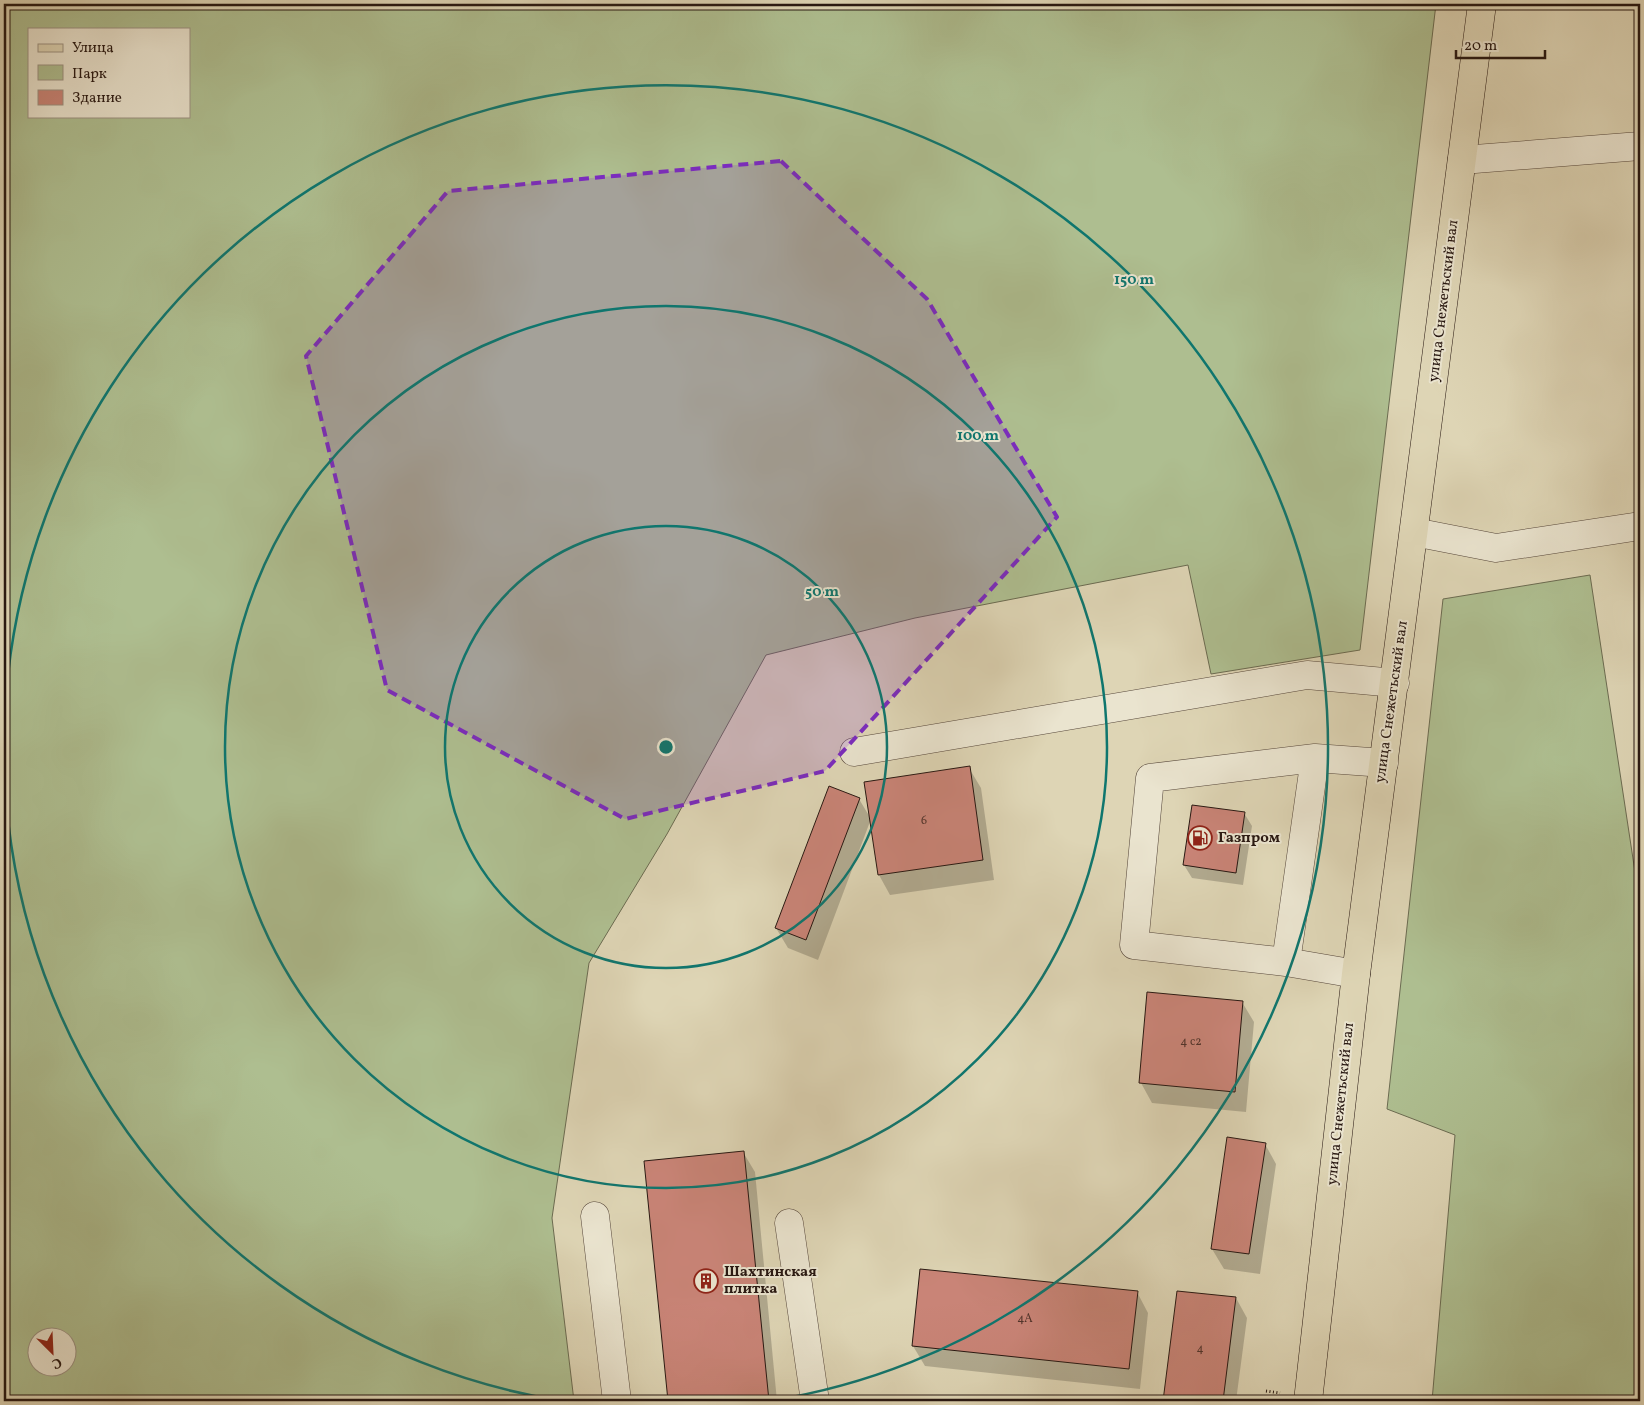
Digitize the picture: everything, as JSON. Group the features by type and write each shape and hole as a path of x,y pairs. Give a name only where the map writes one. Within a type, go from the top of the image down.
{"main road":[{"name":"улица Снежетьский вал","path":"1308,1401 1356,974 1482,4"}],"lane":[{"path":"1462,160 1640,146"},
{"path":"1414,532 1496,548 1640,526"},
{"path":"854,752 1307,675 1395,682"},
{"path":"1356,974 1286,962 1134,945 1150,778 1315,758 1384,763"},
{"path":"1286,962 1315,758"},
{"path":"595,1216 617,1401"},
{"path":"789,1223 815,1401"}],"highlighted area":[{"path":"781,161 927,299 1057,517 825,771 625,819 387,690 306,356 448,191"}],"green space":[{"path":"4,4 1436,4 1360,650 1211,674 1188,565 915,618 766,655 667,834 589,963 552,1218 574,1401 4,1401"},
{"path":"1590,575 1640,905 1640,1401 1432,1401 1455,1135 1387,1109 1443,599"}],"building":[{"path":"970,766 983,860 878,875 864,782"},
{"path":"829,786 860,798 806,940 775,928"},
{"path":"1192,805 1245,812 1236,873 1183,865"},
{"path":"1147,992 1243,1001 1235,1092 1139,1083"},
{"path":"1227,1137 1266,1143 1249,1254 1211,1249"},
{"name":"Шахтинская плитка","path":"744,1151 769,1401 668,1401 644,1161"},
{"path":"920,1269 1138,1291 1129,1369 912,1346"},
{"path":"1177,1291 1236,1297 1223,1401 1163,1401"}],"place":[{"name":"Газпром","path":"1200,838"},
{"name":"Шахтинская плитка","path":"706,1281"}]}
